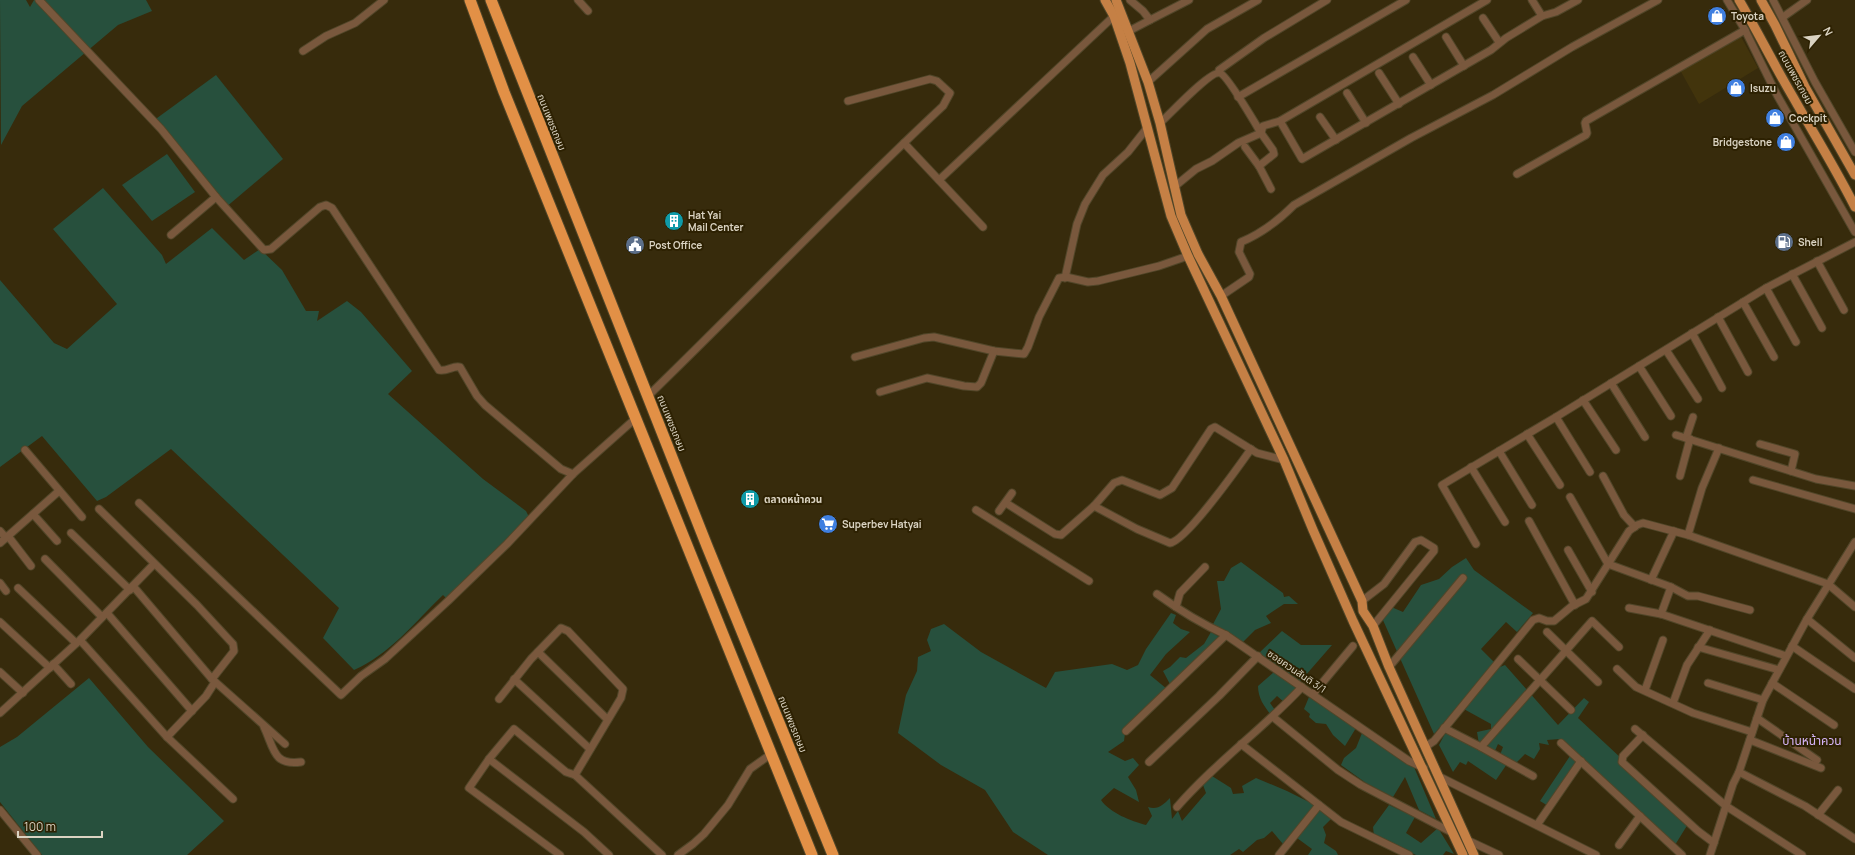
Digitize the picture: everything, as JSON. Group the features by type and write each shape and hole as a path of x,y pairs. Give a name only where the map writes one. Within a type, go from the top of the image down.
{"highway":[{"name":"ถนนเพชรเกษม","path":"490,0 502,26 648,396 833,855"},
{"path":"496,0 502,26"},
{"path":"470,3 504,92 812,855"}],"main road":[{"path":"1105,0 1114,16 1130,63 1171,216 1188,256 1284,460 1313,530 1464,855"},
{"path":"1116,0 1130,31 1148,82 1160,123 1174,186 1184,222 1198,254 1221,296 1325,524 1362,601 1363,611 1373,626 1389,667 1474,855"},
{"name":"ถนนเพชรเกษม","path":"1740,0 1855,207"},
{"name":"ถนนเพชรเกษม","path":"1761,0 1775,25 1805,87 1855,175"},
{"path":"1760,35 1775,25"},
{"path":"1313,530 1325,524"}],"street":[{"path":"39,0 161,129 216,197 264,250 271,249 320,206 326,205 332,208 439,370 443,371 457,366 460,367 477,396 485,405 556,465 573,474"},
{"path":"303,51 319,40 355,23 384,0"},
{"path":"578,0 588,12"},
{"path":"1130,0 1144,11 1150,20"},
{"path":"1130,31 1190,0"},
{"path":"1148,82 1207,29 1258,0"},
{"path":"1160,123 1206,80 1215,73 1219,72 1219,70 1264,38 1327,0"},
{"path":"1238,98 1406,0"},
{"path":"1174,186 1196,169 1212,161 1238,143 1261,133 1264,126 1280,121 1487,0"},
{"path":"1532,0 1542,16"},
{"path":"1280,121 1302,159 1491,50 1499,42 1542,16 1556,12 1578,0"},
{"path":"1221,296 1249,277 1250,274 1239,252 1241,242 1250,238 1294,206 1411,138 1493,95 1572,47 1658,0"},
{"path":"1727,0 1746,30 1777,95 1855,232"},
{"path":"1773,0 1815,82 1855,152"},
{"path":"1783,17 1807,0"},
{"path":"939,180 1114,16"},
{"path":"1483,18 1499,42"},
{"path":"1518,174 1586,135 1586,121 1746,30"},
{"path":"1446,37 1464,66"},
{"path":"1413,57 1431,85"},
{"path":"1219,72 1225,75 1232,84 1238,98 1273,150 1274,154 1259,166"},
{"path":"1379,73 1399,104"},
{"path":"648,396 943,106 950,93 937,81 924,80 880,94 848,101"},
{"path":"1348,93 1366,123"},
{"path":"1320,117 1336,140"},
{"path":"1064,278 1077,224 1084,204 1103,175 1128,152 1147,128"},
{"path":"904,143 983,227"},
{"path":"1245,147 1259,166 1271,189"},
{"path":"171,235 216,197"},
{"path":"1476,544 1442,485 1766,288 1855,242"},
{"path":"855,357 924,338 934,337 994,351 1024,354 1039,317 1059,278 1066,277 1088,282 1098,281 1159,266 1188,256"},
{"path":"1817,261 1844,310"},
{"path":"1792,274 1822,328"},
{"path":"1766,288 1796,342"},
{"path":"1743,302 1774,357"},
{"path":"1718,317 1748,372"},
{"path":"1692,333 1722,388"},
{"path":"1666,350 1698,400"},
{"path":"880,392 927,378 976,387 980,383 994,351"},
{"path":"1639,366 1671,416"},
{"path":"1611,383 1645,437"},
{"path":"1583,400 1616,450"},
{"path":"1556,417 1590,472"},
{"path":"1680,476 1693,417"},
{"path":"139,503 341,695 361,676 389,655 448,601 507,544 573,474 636,418"},
{"path":"1006,503 1055,534 1061,535 1094,506 1118,480 1122,480 1160,495 1172,488 1211,429 1215,427 1251,449 1267,456 1284,460"},
{"path":"1527,434 1560,485"},
{"path":"1676,435 1816,479 1855,486"},
{"path":"1760,444 1796,454 1791,470"},
{"path":"1688,535 1702,488 1719,448"},
{"path":"1094,506 1137,529 1170,543 1175,543 1188,531 1251,449"},
{"path":"25,450 82,517"},
{"path":"1499,451 1532,505"},
{"path":"1471,468 1505,522"},
{"path":"1603,476 1624,514 1635,527"},
{"path":"1753,480 1855,509"},
{"path":"0,544 59,491"},
{"path":"999,511 1012,493"},
{"path":"1570,497 1608,564 1688,596 1698,596 1750,610"},
{"path":"99,509 197,605 234,646 234,651 214,680 206,696 166,737"},
{"path":"976,510 1090,580"},
{"path":"33,514 57,541"},
{"path":"1529,521 1575,605"},
{"path":"1425,747 1434,741 1533,620 1539,618 1547,621 1554,621 1575,605 1586,599 1592,592 1625,537 1635,527 1643,523 1688,535 1828,584 1855,607"},
{"path":"0,531 7,537 31,566"},
{"path":"1650,580 1674,531"},
{"path":"71,533 131,588 214,680 285,744"},
{"path":"1362,601 1384,584 1415,542 1421,540 1434,548 1434,551 1400,595 1373,626"},
{"path":"1710,855 1763,700 1807,619 1855,542"},
{"path":"1568,550 1592,592"},
{"path":"45,559 105,615 192,711"},
{"path":"0,713 78,642 154,564"},
{"path":"1176,607 1180,593 1205,567"},
{"path":"1389,667 1463,578"},
{"path":"0,583 6,591"},
{"path":"18,588 78,642 166,737 233,799"},
{"path":"1661,614 1671,588"},
{"name":"ซอยควนสันติ 3/1","path":"1158,594 1176,607 1226,635 1408,761 1424,768"},
{"path":"1629,608 1661,614 1786,656"},
{"path":"1807,619 1855,658"},
{"path":"1481,747 1592,621 1619,647"},
{"path":"0,622 71,684"},
{"path":"499,700 514,679 561,628 568,631 623,689 620,698 575,774"},
{"path":"1673,703 1687,665 1710,630"},
{"path":"1548,632 1598,682"},
{"path":"1126,731 1226,635"},
{"path":"1645,690 1663,640"},
{"path":"1313,694 1353,646"},
{"path":"1792,646 1855,689"},
{"path":"1698,647 1779,670"},
{"path":"538,652 607,719"},
{"path":"1149,762 1219,696 1258,656"},
{"path":"1518,659 1571,710"},
{"path":"1617,669 1636,687 1693,713 1752,732"},
{"path":"0,672 23,693"},
{"path":"514,679 590,749"},
{"path":"1708,683 1763,700"},
{"path":"1772,683 1834,725"},
{"path":"1177,807 1202,780 1273,717 1302,687"},
{"path":"1273,717 1338,770 1453,833"},
{"path":"1757,718 1817,760"},
{"path":"262,724 275,754 280,760 291,764 302,762"},
{"path":"1444,728 1533,776"},
{"path":"560,855 469,788 489,759 514,729 566,772 575,774 662,855"},
{"path":"1635,729 1726,806 1802,855"},
{"path":"1642,735 1624,756 1622,762 1692,826 1714,843"},
{"path":"1750,740 1821,768"},
{"path":"1561,743 1682,855"},
{"path":"1241,744 1341,822 1406,854"},
{"path":"678,855 704,834 728,805 750,769 771,754"},
{"path":"489,759 584,832 609,855"},
{"path":"1537,825 1581,761"},
{"path":"1739,772 1818,815 1855,839"},
{"path":"1438,776 1596,855"},
{"path":"1818,815 1838,790"},
{"path":"1279,855 1319,805"},
{"path":"0,810 37,855"},
{"path":"1618,845 1640,816"},
{"path":"1467,840 1498,855"}],"shaded area":[{"path":"1740,35 1758,68 1699,104 1680,70"}],"green space":[{"path":"0,0 26,0 30,7 34,0 146,0 152,11 118,25 22,106 1,145"},
{"path":"216,75 283,159 225,208 153,121"},
{"path":"167,154 195,192 152,221 122,185"},
{"path":"103,188 162,255 166,264 212,228 244,260 260,249 282,270 306,311 319,311 317,321 347,301 361,312 412,371 388,394 483,479 526,511 531,521 447,599 443,595 402,637 367,664 354,670 323,638 339,608 171,449 106,497 97,501 42,436 0,467 0,280 54,343 67,349 117,304 53,229"},
{"path":"1466,558 1474,570 1533,613 1517,632 1506,622 1481,649 1495,663 1434,734 1382,618 1389,606 1403,612 1421,585 1439,579 1452,567"},
{"path":"1241,562 1283,593 1284,597 1289,596 1298,604 1284,604 1266,616 1271,623 1255,630 1240,645 1211,628 1221,609 1217,581 1224,581 1231,568"},
{"path":"1171,613 1176,615 1173,623 1181,629 1190,632 1166,654 1150,675 1167,689 1126,726 1124,741 1108,752 1125,761 1133,758 1139,765 1128,777 1136,790 1139,802 1114,788 1101,800 1115,813 1146,825 1152,816 1148,807 1155,808 1160,806 1170,798 1172,819 1178,811 1182,821 1206,793 1203,785 1212,776 1231,788 1233,794 1244,793 1242,786 1256,778 1315,805 1283,844 1272,831 1264,838 1257,840 1243,852 1239,849 1230,855 1048,855 1013,832 985,790 941,765 898,733 906,695 917,671 918,657 931,651 927,640 931,629 944,624 981,652 1046,688 1055,672 1112,664 1127,670 1138,665 1146,649"},
{"path":"1282,631 1301,645 1332,645 1298,684 1257,655"},
{"path":"1211,632 1223,639 1178,676 1177,681 1172,688 1163,671 1170,667 1180,657 1186,658 1204,644"},
{"path":"1505,665 1558,725 1584,698 1589,702 1578,718 1680,813 1688,824 1675,845 1560,739 1547,740 1549,745 1539,743 1540,749 1534,759 1525,754 1515,764 1500,755 1503,747 1498,744 1494,753 1479,744 1477,732 1491,729 1491,724 1462,708 1495,669"},
{"path":"1274,672 1298,688 1284,702 1277,696 1270,703 1275,710 1271,715 1260,698 1258,686"},
{"path":"89,678 148,747 224,821 187,855 42,855 0,802 0,747 17,737"},
{"path":"1309,697 1325,705 1356,728 1345,746 1333,735 1326,724 1316,723 1309,717 1310,714 1304,709"},
{"path":"1448,728 1507,764 1496,780 1468,761 1466,765 1460,762 1453,772 1439,745"},
{"path":"1362,733 1414,767 1436,819 1419,810 1405,777 1393,797 1366,783 1341,765 1344,758 1356,748"},
{"path":"1570,756 1581,766 1557,803 1554,801 1550,807 1540,801"},
{"path":"1389,805 1415,817 1406,833 1421,843 1438,828 1454,854 1446,851 1443,855 1416,855 1374,836 1373,827"},
{"path":"1320,809 1332,818 1323,827 1326,835 1324,843 1336,851 1338,855 1308,855 1312,849 1297,838"}],"place":[{"name":"Toyota","path":"1717,16"},
{"name":"Isuzu","path":"1736,88"},
{"name":"Cockpit","path":"1775,118"},
{"name":"Bridgestone","path":"1786,142"},
{"name":"Hat Yai Mail Center","path":"674,221"},
{"name":"Shell","path":"1784,242"},
{"name":"Post Office","path":"635,245"},
{"name":"ตลาดหน้าควน","path":"750,499"},
{"name":"Superbev Hatyai","path":"828,524"}],"district":[{"name":"บ้านหน้าควน","path":"1812,741"}]}
